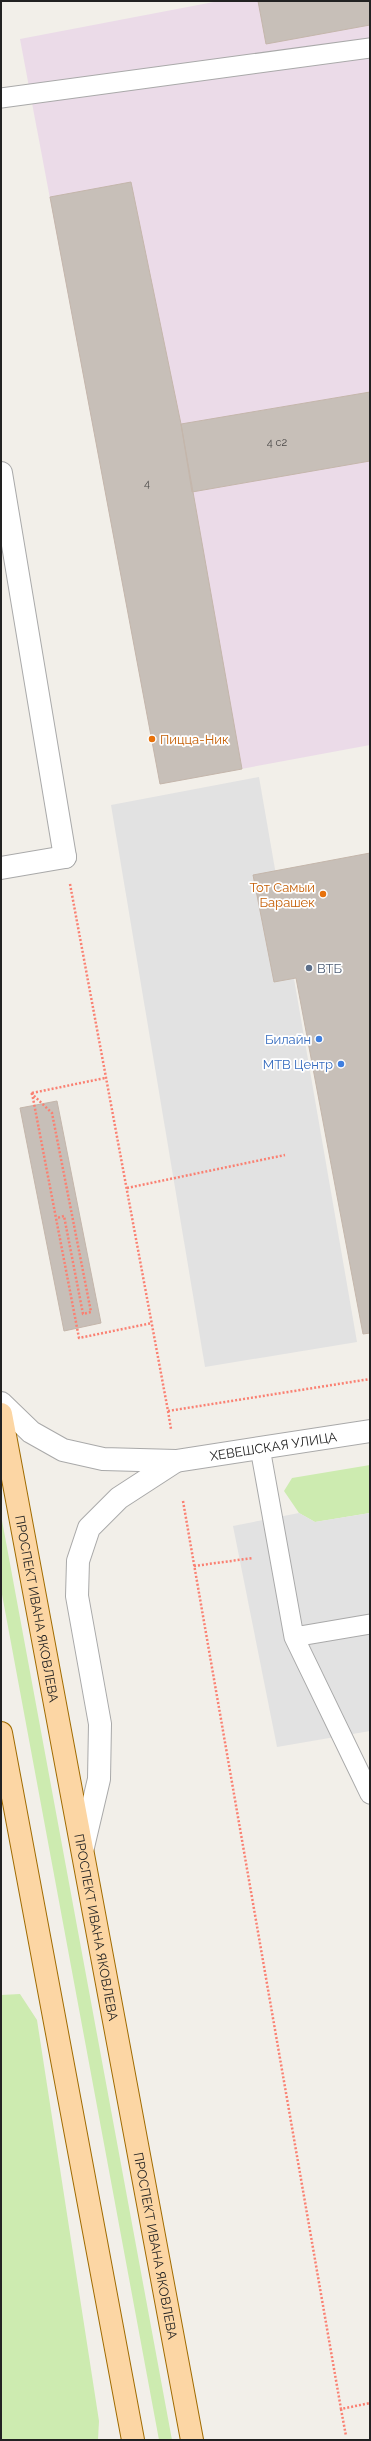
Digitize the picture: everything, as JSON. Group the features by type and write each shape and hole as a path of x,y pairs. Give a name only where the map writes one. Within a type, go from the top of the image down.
{"main road":[{"name":"ПРОСПЕКТ ИВАНА ЯКОВЛЕВА","path":"1,1414 83,1847 192,2440"},
{"path":"1,1733 133,2440"},
{"path":"1,1824 10,1782"}],"street":[{"path":"1,473 65,857 1,868"},
{"path":"1,1403 31,1432 63,1450 103,1459 176,1461"},
{"name":"ХЕВЕШСКАЯ УЛИЦА","path":"176,1461 370,1431"},
{"path":"83,1847 98,1779 100,1724 77,1596 78,1561 89,1528 119,1498 176,1461"}],"lane":[{"path":"1,98 370,48"},
{"path":"260,1448 294,1637 370,1794"},
{"path":"294,1637 370,1624"}],"path":[{"path":"70,880 105,1078 127,1188 171,1429"},
{"path":"31,1093 105,1078"},
{"path":"31,1093 79,1338 152,1323"},
{"path":"31,1093 52,1113 91,1312 83,1314 64,1216 56,1218"},
{"path":"127,1188 285,1155"},
{"path":"168,1410 370,1379"},
{"path":"183,1501 346,2436"},
{"path":"194,1566 278,1554"},
{"path":"341,2409 370,2403"}],"shaded area":[{"path":"219,1 370,1 370,745 160,784 20,39"},
{"path":"259,777 357,1342 205,1367 111,805"},
{"path":"299,1513 315,1522 370,1513 370,1731 277,1747 233,1526"}],"green space":[{"path":"370,1465 370,1513 315,1522 299,1513 284,1491 292,1478"},
{"path":"1,1515 172,2440 159,2440 1,1589"},
{"path":"20,1994 37,2020 99,2421 98,2440 1,2440 1,1995"}],"building":[{"path":"258,1 370,1 370,25 266,44"},
{"path":"131,182 181,424 242,769 160,784 50,197"},
{"path":"370,392 370,461 192,492 181,424"},
{"name":"МТВ Центр","path":"370,853 370,1333 363,1334 296,978 274,982 253,875"},
{"path":"57,1101 101,1323 64,1331 20,1108"}],"place":[{"name":"Пицца-Ник","path":"152,739"},
{"name":"Тот Самый Барашек","path":"323,894"},
{"name":"ВТБ","path":"309,968"},
{"name":"Билайн","path":"319,1039"},
{"name":"МТВ Центр","path":"341,1064"}]}
